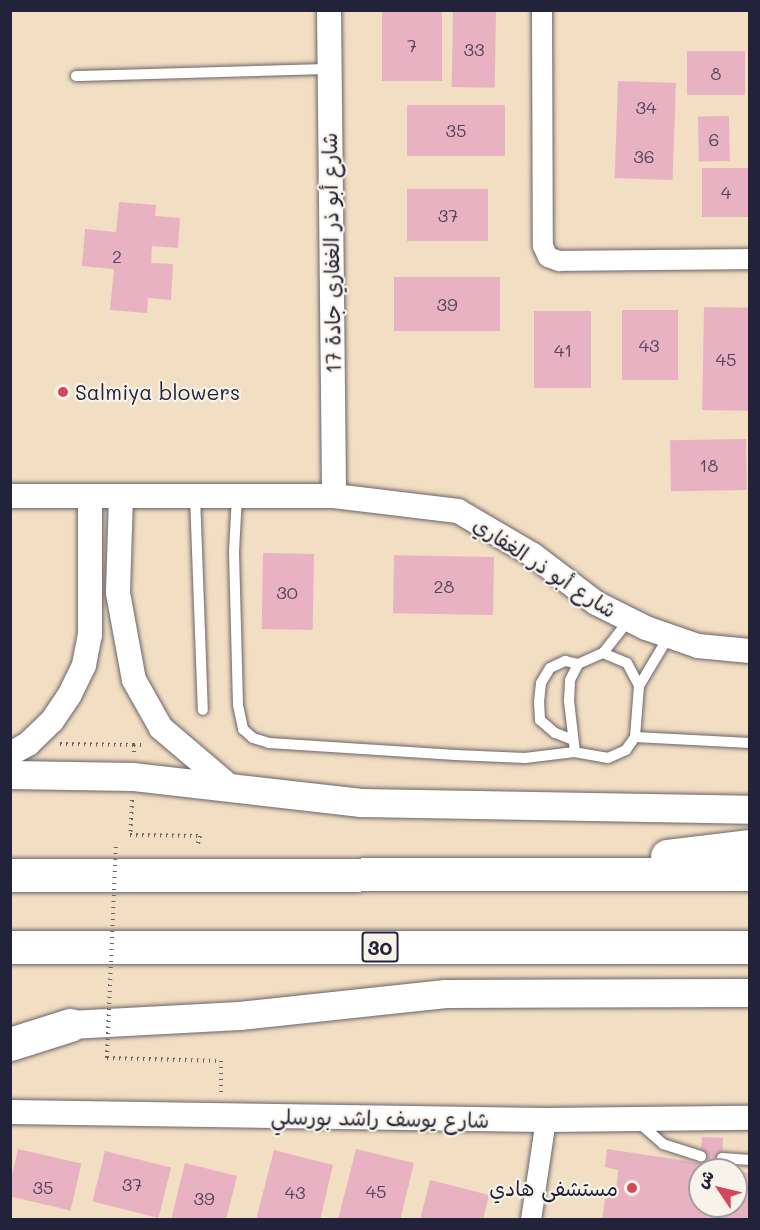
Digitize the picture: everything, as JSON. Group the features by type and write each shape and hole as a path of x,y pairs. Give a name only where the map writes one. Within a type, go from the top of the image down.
{"highway":[{"path":"517,873 750,846"},
{"path":"10,875 750,874"},
{"name":"30","path":"10,947 750,947"},
{"path":"10,1021 70,1025"},
{"path":"10,1044 70,1025"}],"main road":[{"path":"10,775 133,777 361,802 750,810"},
{"path":"70,1025 240,1016 446,994 750,993"}],"street":[{"name":"شارع أبو ذر الغفاري جادة 17","path":"329,10 334,496"},
{"path":"542,10 543,246 548,258 559,261 750,259"},
{"name":"شارع أبو ذر الغفاري","path":"10,496 334,496 458,511 533,555 596,603 629,620 698,646 750,651"},
{"path":"19,749 52,721 84,665 90,635 90,496"},
{"path":"121,496 118,593 134,680 161,728 233,789"},
{"name":"شارع يوسف راشد بورسلي","path":"10,1112 546,1120 750,1118"},
{"path":"531,1220 546,1120"}],"lane":[{"path":"76,76 330,69"},
{"path":"195,496 203,710"},
{"path":"237,496 234,563 238,705 243,729 253,738 269,743 479,756 525,758 575,752 608,758 626,750 635,737 639,686 669,636"},
{"path":"571,739 555,733 540,720 541,683 550,668 565,661 578,664 603,653 629,620"},
{"path":"603,653 627,663 639,686"},
{"path":"575,752 571,739 570,680 578,664"},
{"path":"635,737 697,744 750,743"},
{"path":"636,1119 663,1144 701,1156"}],"path":[{"path":"19,749 134,745 130,835 200,836 200,848 189,847"},
{"path":"126,846 116,845 107,1058 221,1061 219,1115"}],"building":[{"path":"382,10 442,10 442,81 382,81"},
{"path":"453,10 496,11 495,88 452,87"},
{"path":"687,51 745,51 745,95 687,95"},
{"path":"618,81 676,83 673,180 615,178"},
{"path":"407,105 505,105 505,156 407,156"},
{"path":"729,116 730,161 699,162 698,117"},
{"path":"702,168 750,168 750,217 702,217"},
{"path":"407,189 488,189 488,241 407,241"},
{"path":"119,202 156,205 155,216 180,218 178,248 152,246 151,263 173,264 171,300 148,298 147,313 110,310 114,269 82,266 85,229 116,232"},
{"path":"394,277 500,277 500,331 394,331"},
{"path":"704,307 750,308 748,411 702,410"},
{"path":"622,310 678,310 678,380 622,380"},
{"path":"534,311 591,311 591,388 534,388"},
{"path":"746,439 747,490 671,491 670,440"},
{"path":"263,553 314,554 313,630 262,629"},
{"path":"394,555 494,557 493,615 393,613"},
{"path":"702,1137 723,1138 722,1158 700,1158"},
{"path":"18,1149 81,1164 71,1210 10,1196 10,1184"},
{"path":"356,1149 414,1163 400,1220 338,1220"},
{"path":"607,1149 688,1161 688,1218 748,1218 748,1173 750,1173 750,1220 602,1220 606,1192 616,1193 618,1170 605,1167"},
{"path":"274,1150 333,1165 320,1220 256,1220"},
{"path":"105,1151 171,1167 158,1218 92,1201"},
{"path":"185,1163 237,1176 226,1220 171,1220"},
{"path":"430,1180 489,1195 483,1220 420,1220"}],"place":[{"name":"Salmiya blowers","path":"63,392"},
{"name":"مستشفى هادي","path":"632,1188"}]}
